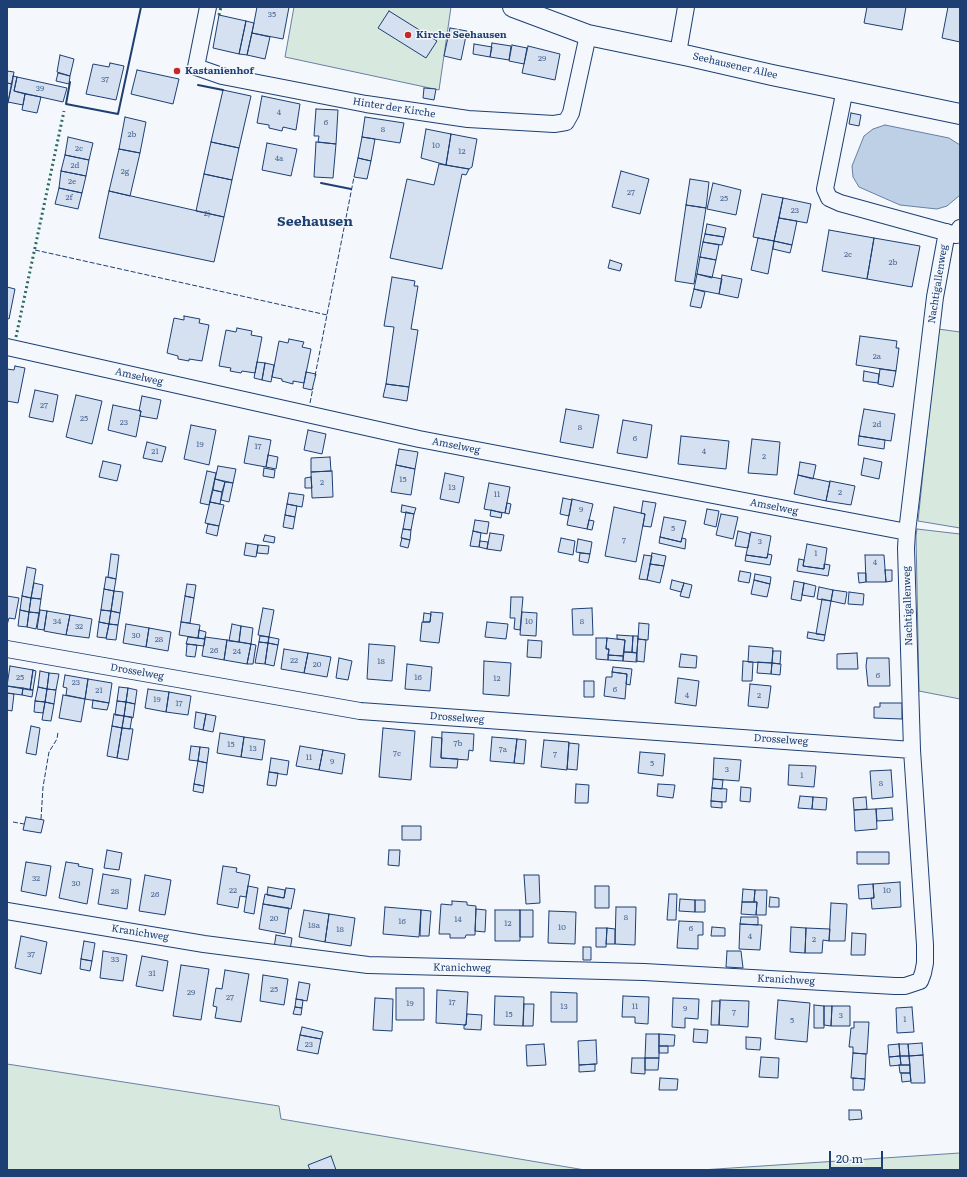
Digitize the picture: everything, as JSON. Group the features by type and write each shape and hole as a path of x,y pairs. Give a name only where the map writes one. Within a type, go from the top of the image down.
{"street":[{"name":"Hinter der Kirche","path":"208,7 196,67 222,76 366,104 468,119 554,124 566,122 571,113 588,35"},
{"name":"Seehausener Allee","path":"513,7 588,35 960,114"},
{"path":"678,54 686,7"},
{"name":"Nachtigallenweg","path":"845,89 825,189 829,198 840,203 953,230 935,297 906,548 912,750 925,945 925,963 920,981"},
{"name":"Amselweg","path":"7,347 419,439 907,532"},
{"name":"Drosselweg","path":"7,649 360,711 912,750"},
{"name":"Kranichweg","path":"7,911 204,944 368,965 644,972 895,986 905,986 920,981"}],"shaded area":[{"path":"294,7 451,7 439,90 285,57"},
{"path":"938,329 960,332 960,528 918,521"},
{"path":"917,529 960,534 960,699 919,691"},
{"path":"7,1064 279,1106 281,1119 585,1170 7,1170"},
{"path":"960,1153 960,1170 701,1170"}],"water":[{"path":"885,125 949,138 960,145 960,195 947,206 937,209 900,205 859,187 853,177 852,166 864,136 873,129"}],"building":[{"path":"257,7 289,7 283,39 252,33"},
{"path":"867,7 906,7 902,30 864,23"},
{"path":"948,7 960,7 960,42 942,38"},
{"name":"Kirche Seehausen","path":"389,11 437,41 426,58 378,28"},
{"path":"219,15 246,21 239,54 213,48"},
{"path":"246,21 254,23 247,55 239,54"},
{"path":"450,28 467,31 461,60 444,56"},
{"path":"252,33 270,37 265,59 247,55"},
{"path":"492,43 511,46 509,60 490,57"},
{"path":"474,44 492,47 490,57 473,54"},
{"path":"512,45 527,48 524,64 509,61"},
{"path":"528,46 560,54 555,80 522,73"},
{"path":"60,55 74,59 70,76 57,72"},
{"path":"110,63 124,66 116,100 86,94 93,64 109,67"},
{"path":"137,70 179,79 173,104 131,94"},
{"path":"7,71 14,72 12,84 7,83"},
{"path":"58,73 70,76 69,84 56,81"},
{"path":"13,76 17,77 14,91 25,94 23,105 8,102"},
{"path":"17,77 67,88 63,102 14,91"},
{"path":"7,83 12,84 7,107"},
{"path":"424,88 436,89 434,100 423,98"},
{"path":"223,90 251,96 239,148 211,142"},
{"path":"25,94 41,97 37,113 22,110"},
{"path":"262,96 300,104 296,130 283,127 282,131 269,128 269,125 257,123"},
{"path":"316,109 338,110 336,144 318,142 319,136 314,136"},
{"path":"851,113 861,115 859,126 849,124"},
{"path":"125,117 146,122 140,153 119,149"},
{"path":"365,117 404,123 400,143 362,137"},
{"path":"426,129 451,134 446,165 421,158"},
{"path":"451,134 477,139 472,167 469,169 446,165"},
{"path":"68,137 93,143 89,160 65,155"},
{"path":"362,137 375,139 371,161 358,158"},
{"path":"211,142 239,148 232,180 204,174"},
{"path":"316,142 336,144 333,178 314,177"},
{"path":"267,143 297,149 291,176 262,170"},
{"path":"119,149 140,153 130,196 109,191"},
{"path":"65,155 89,160 86,176 61,171"},
{"path":"358,158 371,161 367,179 354,177"},
{"path":"439,164 469,169 466,175 462,174 442,269 390,258 407,179 434,185"},
{"path":"61,171 86,176 82,193 59,188"},
{"path":"621,171 649,179 640,214 612,207"},
{"path":"204,174 232,180 224,217 196,211"},
{"path":"690,179 709,182 706,208 686,205"},
{"path":"713,183 741,190 736,215 707,209"},
{"path":"59,188 82,193 78,209 55,204"},
{"path":"109,191 224,217 214,262 99,238"},
{"path":"762,194 783,198 774,241 753,237"},
{"path":"783,198 811,204 807,223 779,218"},
{"path":"686,205 706,208 694,284 675,281"},
{"path":"779,218 797,221 792,245 774,241"},
{"path":"707,224 726,228 724,237 705,234"},
{"path":"829,230 874,238 867,279 822,271"},
{"path":"705,234 724,237 722,245 703,242"},
{"path":"758,238 774,241 768,274 751,270"},
{"path":"874,238 920,246 912,287 867,279"},
{"path":"774,241 792,245 790,253 773,249"},
{"path":"703,242 719,245 716,260 700,257"},
{"path":"700,257 716,260 712,278 697,274"},
{"path":"610,260 622,264 620,271 608,268"},
{"path":"697,274 722,279 719,294 694,289"},
{"path":"722,275 742,279 738,298 719,294"},
{"path":"392,277 415,281 414,286 418,286 411,329 418,330 409,387 386,384 394,327 384,326"},
{"path":"7,287 15,289 9,319 7,318"},
{"path":"694,289 705,292 701,308 690,306"},
{"path":"184,316 200,319 199,323 209,325 202,361 178,359 178,356 167,353 174,318 184,320"},
{"path":"237,328 252,331 251,335 262,337 255,373 230,371 231,368 219,366 226,330 236,332"},
{"path":"860,336 897,341 896,348 899,348 896,371 856,365"},
{"path":"289,339 304,342 302,347 311,349 304,383 293,381 293,384 282,381 282,379 272,377 279,341 288,343"},
{"path":"257,362 265,363 262,380 254,378"},
{"path":"265,363 274,365 271,382 262,380"},
{"path":"15,366 25,368 18,403 7,401 7,369 14,370"},
{"path":"880,369 896,371 893,387 878,384"},
{"path":"864,371 879,374 878,383 863,381"},
{"path":"306,372 316,374 312,390 303,388"},
{"path":"386,384 409,387 407,401 383,397"},
{"path":"35,390 58,395 53,422 29,417"},
{"path":"76,395 102,401 92,444 66,437"},
{"path":"142,396 161,400 157,419 140,416 141,411 139,411"},
{"path":"113,405 141,411 136,437 108,430"},
{"path":"566,409 599,415 593,448 560,442"},
{"path":"864,409 895,414 891,441 859,436"},
{"path":"623,420 652,425 647,458 617,453"},
{"path":"191,425 216,430 209,465 184,459"},
{"path":"308,430 326,434 322,454 304,450"},
{"path":"249,436 271,440 266,467 244,463"},
{"path":"681,436 729,441 726,469 678,464"},
{"path":"859,436 885,440 884,449 858,445"},
{"path":"752,439 780,442 777,475 748,473"},
{"path":"147,442 166,447 162,462 143,458"},
{"path":"399,449 418,452 415,469 396,465"},
{"path":"268,455 278,457 276,469 266,467"},
{"path":"330,457 331,471 311,472 311,458"},
{"path":"864,458 882,462 879,479 861,475"},
{"path":"103,461 121,465 117,481 99,477"},
{"path":"800,462 816,465 813,479 798,475"},
{"path":"396,465 415,469 411,495 391,492"},
{"path":"218,466 236,469 233,483 215,479"},
{"path":"264,468 275,470 274,478 263,476"},
{"path":"207,471 216,473 209,505 200,503"},
{"path":"332,471 333,497 312,498 311,472"},
{"path":"445,473 464,477 459,503 440,499"},
{"path":"798,475 830,482 826,501 794,494"},
{"path":"311,477 312,488 305,488 305,478"},
{"path":"215,479 225,482 222,492 213,490"},
{"path":"830,481 855,486 851,505 826,501"},
{"path":"225,482 233,483 229,502 221,500"},
{"path":"489,483 510,487 505,513 484,509"},
{"path":"213,490 222,492 220,504 210,502"},
{"path":"289,493 304,495 302,507 287,504"},
{"path":"563,498 572,500 569,516 560,514"},
{"path":"572,499 593,504 587,529 567,525"},
{"path":"643,501 656,503 651,527 643,526 645,514 641,513"},
{"path":"210,502 224,505 219,526 205,523"},
{"path":"507,503 511,504 509,514 505,513"},
{"path":"287,504 297,506 295,517 285,515"},
{"path":"402,505 416,508 414,514 401,512"},
{"path":"614,507 645,514 636,562 605,556"},
{"path":"707,509 719,511 716,527 704,524"},
{"path":"491,510 502,513 501,518 490,516"},
{"path":"406,512 414,514 411,530 403,529"},
{"path":"721,514 738,517 733,539 716,535"},
{"path":"285,515 295,517 293,529 283,527"},
{"path":"664,517 686,521 681,542 660,537"},
{"path":"475,520 489,522 487,534 473,531"},
{"path":"589,520 594,521 592,530 587,529"},
{"path":"208,524 219,526 217,536 206,533"},
{"path":"403,529 411,530 410,540 401,538"},
{"path":"473,531 481,533 479,547 470,546"},
{"path":"738,531 750,534 748,548 735,546"},
{"path":"751,532 771,536 767,558 746,555"},
{"path":"490,533 504,535 501,551 487,549"},
{"path":"265,535 275,537 274,543 263,541"},
{"path":"660,537 681,542 682,538 686,539 685,549 659,543"},
{"path":"402,538 410,540 408,548 400,546"},
{"path":"561,538 575,541 573,555 558,552"},
{"path":"578,539 592,542 590,554 576,552"},
{"path":"480,541 488,542 487,549 479,547"},
{"path":"246,543 258,545 256,557 244,555"},
{"path":"807,544 827,548 824,569 803,566"},
{"path":"258,545 269,546 268,554 257,553"},
{"path":"580,553 590,554 588,563 579,561"},
{"path":"652,553 666,556 664,566 650,564"},
{"path":"111,554 119,555 116,579 108,577"},
{"path":"768,554 772,555 770,565 745,561 746,555 767,558"},
{"path":"644,555 652,556 647,580 639,579"},
{"path":"865,555 884,555 886,582 866,582"},
{"path":"799,559 804,560 803,566 824,569 824,564 830,565 828,576 797,571"},
{"path":"650,564 664,566 660,583 647,580"},
{"path":"27,567 36,569 31,598 22,596"},
{"path":"885,570 892,570 892,581 886,582"},
{"path":"740,571 751,573 749,583 738,581"},
{"path":"858,573 866,573 866,582 859,583"},
{"path":"755,574 771,577 770,584 754,580"},
{"path":"106,577 116,579 114,591 104,589"},
{"path":"672,580 684,583 681,592 670,589"},
{"path":"754,580 770,584 767,597 751,594"},
{"path":"794,581 804,583 801,601 791,599"},
{"path":"34,583 43,585 41,599 31,598"},
{"path":"684,583 692,585 689,598 680,596"},
{"path":"804,583 816,586 814,597 802,595"},
{"path":"187,584 196,585 194,598 185,596"},
{"path":"819,587 833,590 831,601 817,599"},
{"path":"104,589 114,591 111,611 101,610"},
{"path":"833,590 847,592 845,604 831,601"},
{"path":"114,591 123,592 120,613 111,611"},
{"path":"849,592 864,594 863,605 848,604"},
{"path":"7,596 19,598 15,619 9,618 7,625"},
{"path":"22,596 31,598 29,612 20,610"},
{"path":"185,596 194,598 190,623 181,622"},
{"path":"511,597 523,597 520,630 514,629 515,618 510,618"},
{"path":"31,598 41,599 39,613 29,612"},
{"path":"822,599 831,601 825,635 816,634"},
{"path":"263,608 274,610 269,637 258,635"},
{"path":"592,608 593,635 573,635 572,609"},
{"path":"20,610 29,612 27,627 18,626"},
{"path":"40,610 47,611 44,630 37,629"},
{"path":"101,610 111,611 109,624 99,622"},
{"path":"47,611 70,615 66,635 44,631"},
{"path":"111,611 120,613 118,625 109,624"},
{"path":"29,612 39,613 36,629 27,627"},
{"path":"431,612 443,613 439,643 420,641 422,622 430,622"},
{"path":"522,612 537,613 536,636 520,635"},
{"path":"424,613 431,614 430,622 423,622"},
{"path":"70,615 92,619 89,638 66,635"},
{"path":"99,622 109,624 106,638 97,637"},
{"path":"181,622 200,625 198,638 179,635"},
{"path":"487,622 508,624 506,639 485,637"},
{"path":"639,623 649,624 648,640 638,639"},
{"path":"109,624 118,625 116,640 106,639"},
{"path":"126,624 149,628 146,647 123,643"},
{"path":"232,624 241,626 239,642 229,641"},
{"path":"241,626 253,628 251,644 239,642"},
{"path":"149,628 171,632 168,651 146,647"},
{"path":"199,630 206,632 205,639 198,638"},
{"path":"808,632 825,635 824,641 807,638"},
{"path":"617,635 633,636 632,652 624,652 625,640 617,639"},
{"path":"260,636 269,637 268,643 259,642"},
{"path":"633,636 638,636 637,653 632,652"},
{"path":"188,637 205,639 204,646 186,644"},
{"path":"205,637 227,640 224,660 202,656"},
{"path":"269,637 279,639 278,645 268,643"},
{"path":"596,638 607,638 606,649 609,649 608,660 596,659"},
{"path":"607,638 625,640 623,656 608,655 609,649 606,649"},
{"path":"638,639 646,640 644,662 636,661"},
{"path":"227,640 251,644 247,664 224,660"},
{"path":"528,640 542,641 541,658 527,657"},
{"path":"259,642 268,643 265,664 255,663"},
{"path":"268,643 278,645 274,666 265,664"},
{"path":"187,644 197,645 195,657 186,656"},
{"path":"251,644 256,645 253,664 247,664"},
{"path":"369,644 395,646 392,681 367,679"},
{"path":"749,646 773,648 772,663 748,662"},
{"path":"284,649 308,653 304,673 281,669"},
{"path":"773,651 781,651 780,664 772,663"},
{"path":"624,652 637,653 637,662 623,661"},
{"path":"308,653 331,657 327,677 304,673"},
{"path":"857,653 858,669 837,669 837,654"},
{"path":"681,654 697,656 696,668 679,667"},
{"path":"608,655 623,656 623,661 608,660"},
{"path":"339,658 352,661 348,680 336,678"},
{"path":"867,658 889,658 890,686 868,686 866,666"},
{"path":"484,661 511,663 509,696 483,694"},
{"path":"743,661 753,662 752,681 742,681"},
{"path":"758,662 772,663 771,674 757,673"},
{"path":"772,663 781,664 780,675 771,674"},
{"path":"407,664 432,667 430,691 405,689"},
{"path":"10,666 33,670 30,690 7,686"},
{"path":"613,667 632,669 630,685 626,684 627,674 612,672"},
{"path":"33,670 36,671 33,690 30,690"},
{"path":"40,671 49,673 47,689 38,687"},
{"path":"612,672 627,674 625,699 604,696 606,677 612,677"},
{"path":"49,673 59,674 56,690 47,689"},
{"path":"65,675 88,679 85,699 66,695 67,688 63,687"},
{"path":"678,678 699,681 696,706 675,703"},
{"path":"88,679 112,683 109,703 85,699"},
{"path":"584,681 594,681 594,697 584,697"},
{"path":"750,684 771,686 768,708 748,706"},
{"path":"7,686 23,688 22,695 7,693"},
{"path":"38,687 47,689 45,702 35,701"},
{"path":"119,687 128,688 126,702 117,701"},
{"path":"23,688 33,690 32,697 22,695"},
{"path":"128,688 137,690 135,704 126,702"},
{"path":"47,689 56,690 54,704 45,702"},
{"path":"148,689 169,692 166,712 145,708"},
{"path":"169,692 191,696 188,715 166,712"},
{"path":"7,693 14,694 12,711 7,710"},
{"path":"63,695 85,699 81,722 59,718"},
{"path":"93,700 109,703 107,710 92,708"},
{"path":"35,701 45,702 43,713 34,712"},
{"path":"117,701 126,702 124,716 115,715"},
{"path":"45,702 54,704 51,721 42,720"},
{"path":"126,702 135,704 133,718 124,716"},
{"path":"880,703 902,703 902,719 874,718 874,707 880,707"},
{"path":"196,712 206,714 203,730 194,728"},
{"path":"114,714 124,716 122,728 112,726"},
{"path":"206,714 216,716 213,732 203,730"},
{"path":"124,716 132,717 130,729 122,728"},
{"path":"31,726 40,728 36,755 26,753"},
{"path":"112,726 122,728 117,758 107,756"},
{"path":"122,728 133,729 128,760 117,758"},
{"path":"383,728 415,731 411,780 379,777"},
{"path":"442,732 474,734 473,751 469,750 468,760 441,758"},
{"path":"220,733 244,737 241,757 217,753"},
{"path":"244,737 265,740 262,760 241,757"},
{"path":"432,737 442,738 441,758 458,759 457,768 430,767"},
{"path":"492,737 517,739 514,763 490,761"},
{"path":"517,739 526,740 524,764 514,763"},
{"path":"544,740 569,742 567,770 541,767"},
{"path":"569,743 579,744 577,770 567,769"},
{"path":"191,746 200,747 198,761 189,760"},
{"path":"300,746 323,750 319,770 296,766"},
{"path":"200,747 209,748 207,763 198,761"},
{"path":"323,750 345,754 342,774 319,770"},
{"path":"640,752 665,754 663,776 638,773"},
{"path":"271,758 289,761 287,775 269,772"},
{"path":"714,758 741,760 739,781 713,779"},
{"path":"198,761 207,763 204,786 194,784"},
{"path":"789,765 816,766 814,787 788,785"},
{"path":"891,770 893,797 872,799 870,771"},
{"path":"269,772 278,773 276,786 267,785"},
{"path":"713,779 723,780 722,789 712,788"},
{"path":"194,784 204,786 203,793 193,791"},
{"path":"576,784 589,785 588,803 575,803"},
{"path":"658,784 675,785 673,798 657,796"},
{"path":"741,787 751,788 750,802 740,801"},
{"path":"712,788 727,789 726,802 711,801"},
{"path":"800,796 813,797 812,809 798,808"},
{"path":"813,797 827,798 826,810 812,809"},
{"path":"866,797 867,809 854,810 853,798"},
{"path":"711,801 722,802 722,808 711,807"},
{"path":"892,808 893,820 877,821 876,809"},
{"path":"876,809 877,829 855,831 854,810"},
{"path":"26,817 44,820 41,833 23,830"},
{"path":"402,826 421,826 421,840 402,840"},
{"path":"107,850 122,853 119,870 104,868"},
{"path":"389,850 400,850 399,866 388,865"},
{"path":"857,852 889,852 889,864 857,864"},
{"path":"26,862 51,866 46,896 21,891"},
{"path":"66,862 79,864 78,866 93,869 87,904 59,898"},
{"path":"223,866 237,868 236,872 250,875 246,897 240,896 238,908 217,904"},
{"path":"103,874 131,879 127,909 98,904"},
{"path":"145,875 171,880 165,915 139,911"},
{"path":"524,875 539,875 540,903 526,904"},
{"path":"900,882 901,907 872,909 871,898 874,898 873,884"},
{"path":"873,884 874,898 859,899 858,885"},
{"path":"248,886 258,888 254,914 244,912"},
{"path":"595,886 609,886 609,908 595,908"},
{"path":"268,887 285,890 284,898 267,895"},
{"path":"286,888 295,889 291,909 263,904 265,894 284,898"},
{"path":"743,889 755,890 754,902 742,902"},
{"path":"755,890 767,890 766,915 756,915 757,902 754,902"},
{"path":"669,894 677,894 676,920 667,920"},
{"path":"770,897 779,898 779,907 769,907"},
{"path":"680,899 695,900 695,912 679,911"},
{"path":"695,900 705,900 705,912 695,912"},
{"path":"452,901 467,902 467,905 476,906 475,935 466,935 465,938 450,938 450,934 439,934 441,904 452,905"},
{"path":"742,902 757,902 756,915 741,914"},
{"path":"831,903 847,904 845,941 829,941"},
{"path":"263,904 289,908 285,934 259,929"},
{"path":"385,907 421,910 419,937 383,934"},
{"path":"616,907 636,907 635,945 615,944"},
{"path":"476,909 486,910 485,932 475,931"},
{"path":"304,910 329,914 325,942 299,937"},
{"path":"421,910 431,911 429,936 420,936"},
{"path":"495,910 520,910 520,941 495,941"},
{"path":"520,910 533,910 533,937 520,937"},
{"path":"549,911 576,912 575,944 548,943"},
{"path":"329,914 355,918 351,946 325,942"},
{"path":"741,917 758,917 758,925 740,924"},
{"path":"679,921 703,922 703,935 698,935 698,949 677,948"},
{"path":"740,924 762,925 760,950 739,949"},
{"path":"712,927 725,928 725,936 711,936"},
{"path":"791,927 806,928 805,953 790,952"},
{"path":"596,928 607,928 606,947 596,947"},
{"path":"607,928 615,929 615,944 606,944"},
{"path":"806,928 830,929 829,941 823,940 822,953 805,953"},
{"path":"852,933 866,934 865,955 851,955"},
{"path":"276,935 292,938 290,950 274,948"},
{"path":"21,936 47,942 41,974 15,968"},
{"path":"84,941 95,943 92,961 81,959"},
{"path":"583,947 591,947 591,960 583,960"},
{"path":"103,951 127,955 123,981 100,978"},
{"path":"727,951 741,951 743,968 726,967"},
{"path":"142,956 168,961 163,991 136,986"},
{"path":"81,959 92,961 90,971 80,969"},
{"path":"181,965 209,969 201,1020 173,1016"},
{"path":"225,970 249,974 241,1022 215,1018 217,1007 213,1006 216,988 222,989"},
{"path":"263,975 288,979 284,1005 260,1001"},
{"path":"299,982 310,984 307,1001 296,999"},
{"path":"396,988 424,988 424,1020 396,1020"},
{"path":"437,990 468,992 466,1025 436,1023"},
{"path":"551,992 577,993 577,1022 551,1022"},
{"path":"495,996 524,997 523,1026 494,1025"},
{"path":"623,996 649,997 648,1024 635,1023 635,1017 622,1017"},
{"path":"375,998 393,999 392,1031 373,1030"},
{"path":"673,998 699,999 698,1019 685,1018 685,1028 672,1027"},
{"path":"296,999 303,1000 302,1008 295,1007"},
{"path":"720,1000 749,1001 748,1027 719,1025"},
{"path":"778,1000 810,1003 807,1042 775,1039"},
{"path":"712,1001 720,1001 719,1025 711,1025"},
{"path":"524,1004 534,1004 533,1026 523,1026"},
{"path":"814,1005 824,1006 824,1028 814,1028"},
{"path":"824,1006 832,1006 831,1026 824,1025"},
{"path":"832,1006 850,1006 850,1026 831,1026"},
{"path":"295,1007 302,1008 301,1015 293,1014"},
{"path":"912,1007 914,1032 897,1033 896,1008"},
{"path":"467,1014 482,1015 481,1030 464,1029"},
{"path":"854,1022 869,1022 867,1054 853,1053 853,1047 849,1047 851,1028 854,1028"},
{"path":"302,1027 323,1032 321,1039 300,1035"},
{"path":"694,1029 708,1030 707,1043 693,1042"},
{"path":"646,1034 659,1034 659,1058 645,1058"},
{"path":"659,1034 675,1035 674,1046 659,1046"},
{"path":"300,1035 321,1039 318,1054 297,1050"},
{"path":"746,1037 761,1038 760,1050 746,1049"},
{"path":"596,1040 597,1064 579,1065 578,1041"},
{"path":"922,1043 923,1055 909,1056 908,1044"},
{"path":"544,1044 546,1065 527,1066 526,1045"},
{"path":"899,1044 900,1056 889,1057 888,1045"},
{"path":"899,1044 908,1044 909,1056 900,1056"},
{"path":"659,1046 668,1046 668,1053 659,1053"},
{"path":"853,1053 866,1054 865,1079 851,1078"},
{"path":"923,1055 925,1083 911,1083 909,1056"},
{"path":"900,1056 909,1056 910,1065 901,1065"},
{"path":"900,1056 901,1065 890,1066 889,1057"},
{"path":"761,1057 779,1058 778,1078 759,1077"},
{"path":"632,1058 645,1058 645,1074 631,1073"},
{"path":"645,1058 659,1058 658,1070 645,1070"},
{"path":"595,1064 595,1071 579,1072 579,1065"},
{"path":"899,1065 910,1065 910,1073 900,1073"},
{"path":"901,1073 910,1073 911,1081 902,1082"},
{"path":"660,1078 678,1079 677,1090 659,1090"},
{"path":"853,1078 865,1079 864,1090 853,1090"},
{"path":"849,1110 861,1110 862,1119 849,1120"},
{"path":"331,1156 336,1170 310,1170 308,1165"}],"hedge":[{"path":"219,15 221,7"},
{"path":"16,337 64,111"}],"fence":[{"path":"315,376 354,177"},
{"path":"35,250 327,315"},
{"path":"310,403 313,388"},
{"path":"41,819 43,787 49,752 57,739 58,732"},
{"path":"13,822 24,824"}],"wall":[{"path":"70,82 66,104 118,114 141,7"},
{"path":"198,85 223,90"},
{"path":"321,183 351,189"}],"place":[{"name":"Kirche Seehausen","path":"408,35"},
{"name":"Kastanienhof","path":"177,71"}],"district":[{"name":"Seehausen","path":"315,222"}]}
